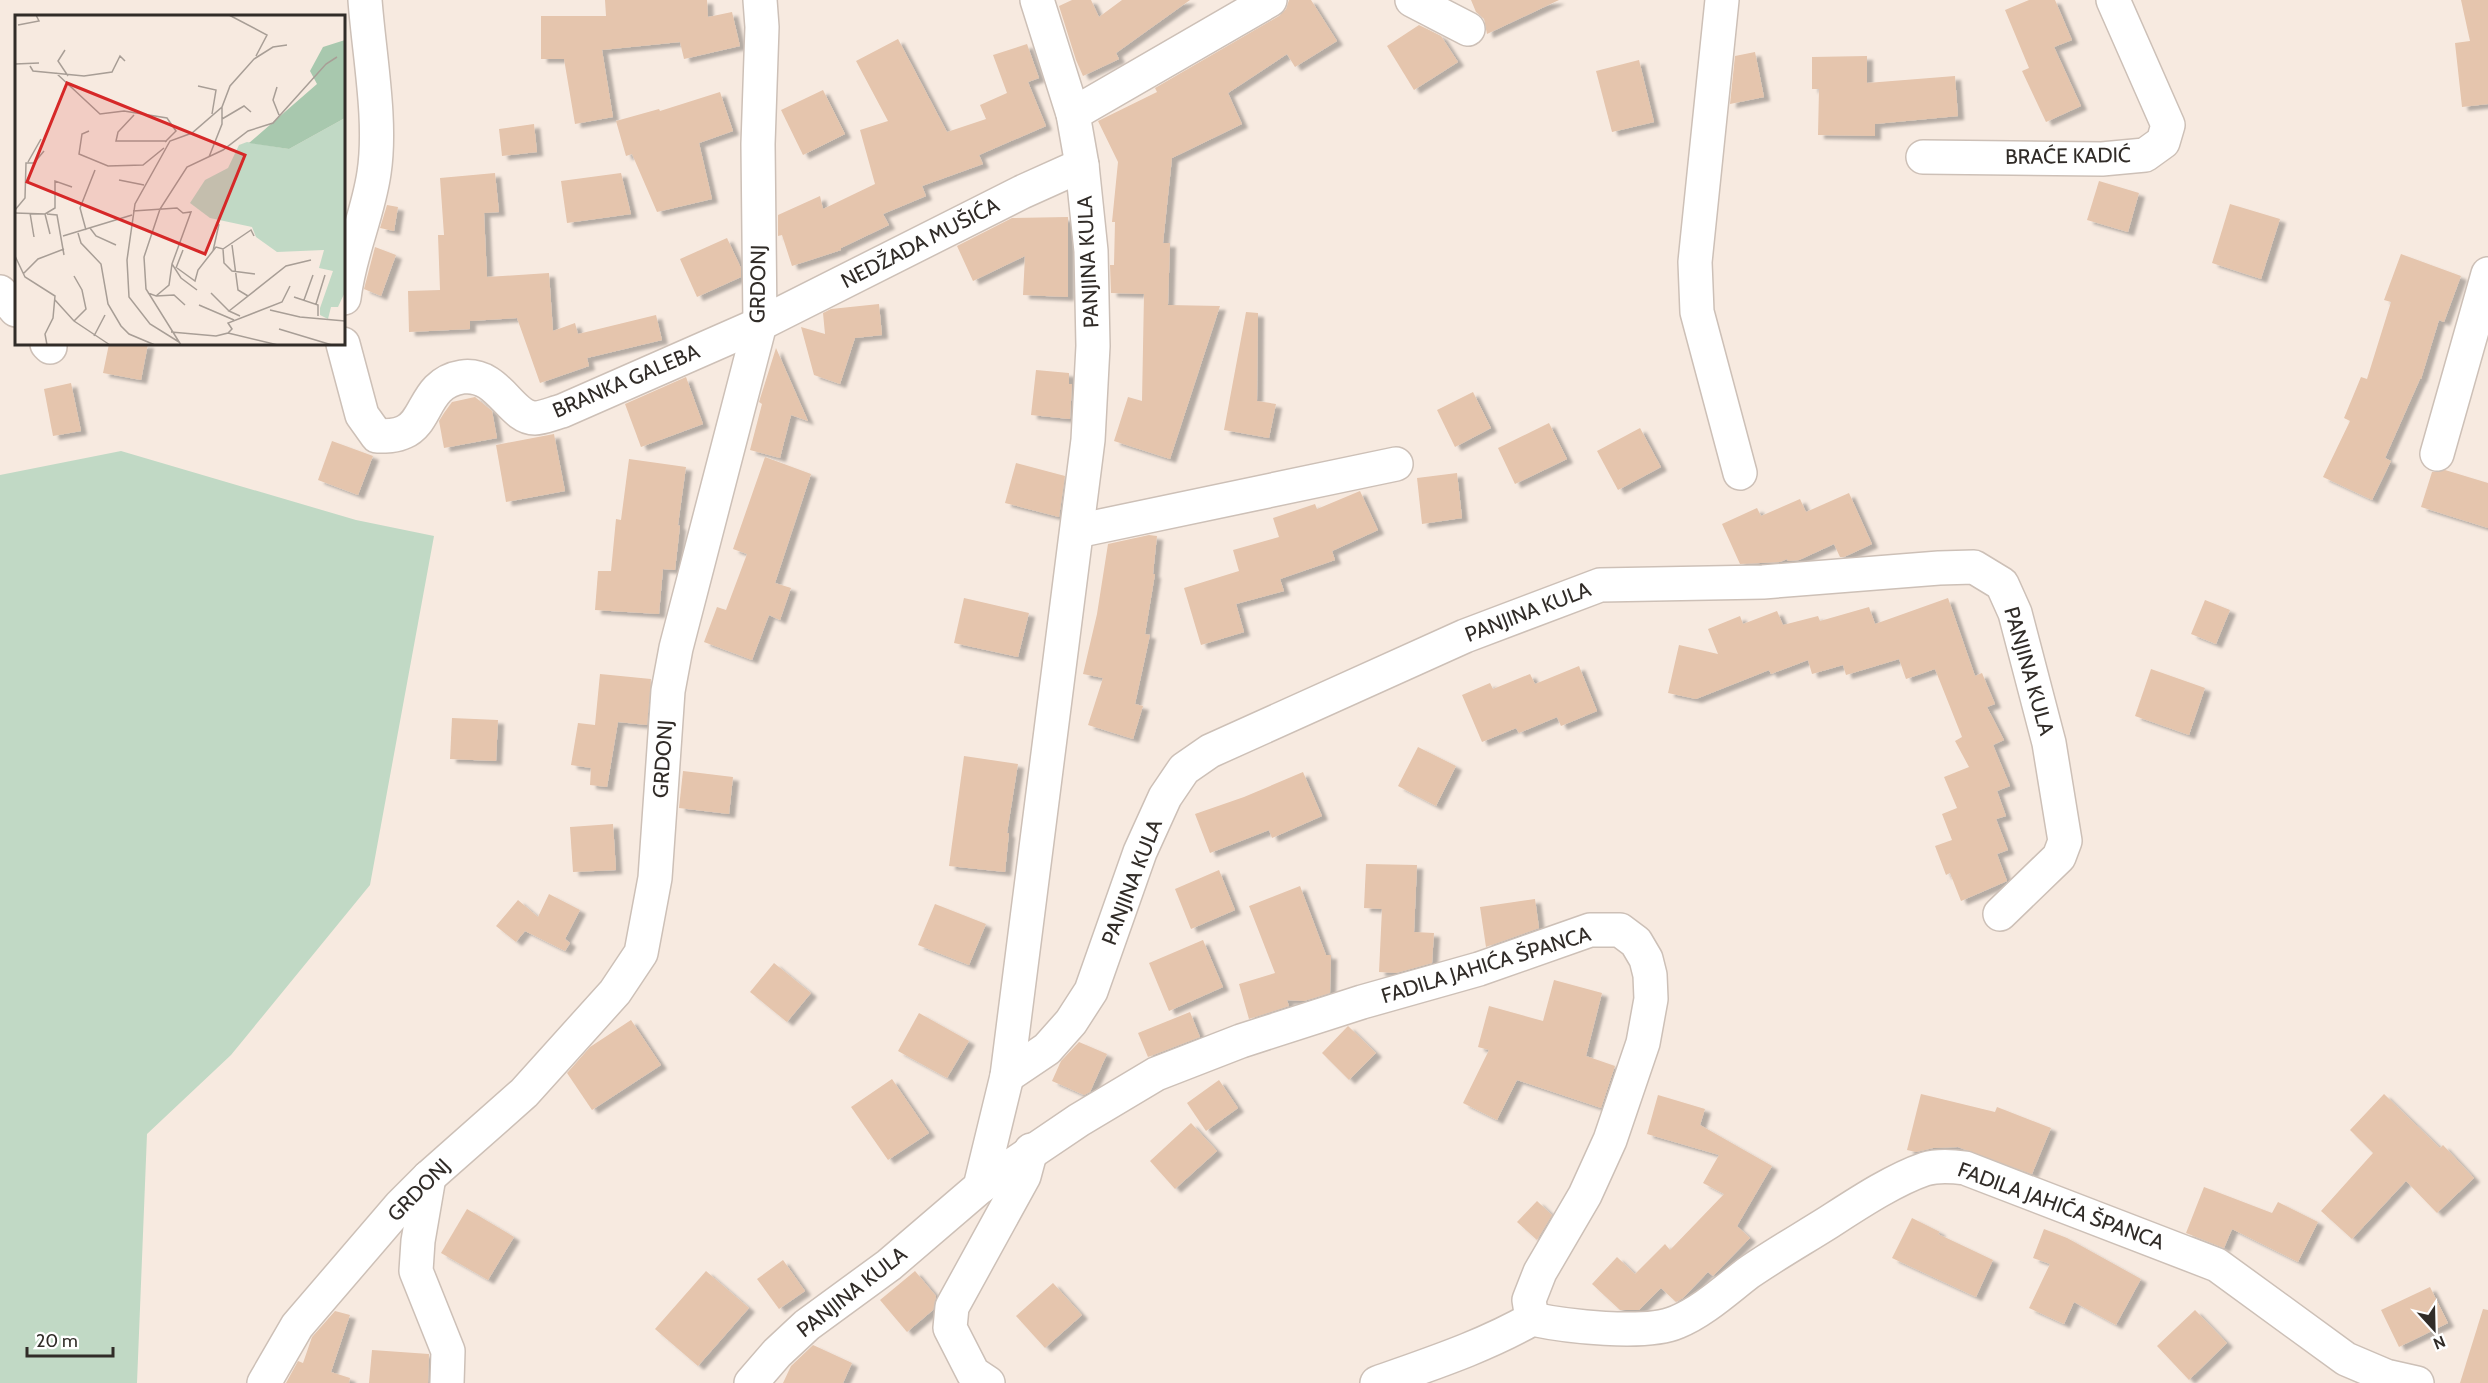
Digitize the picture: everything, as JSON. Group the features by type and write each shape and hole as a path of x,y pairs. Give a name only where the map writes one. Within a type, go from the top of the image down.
{"street":[{"path":"345,289 347,271 374,175 377,144 364,0"},
{"name":"GRDONJ","path":"264,1383 297,1326 400,1206 429,1177 524,1093 615,992 641,953 655,878 668,691 674,659 760,324 758,144 762,27 760,0"},
{"name":"PANJINA KULA","path":"751,1383 777,1353 807,1325 889,1265 980,1186 1007,1076 1088,440 1093,346 1090,251 1082,165 1073,114 1037,0"},
{"path":"1073,114 1270,0"},
{"path":"1412,0 1468,29"},
{"path":"1722,0 1695,272 1697,312 1740,473"},
{"name":"BRAĆE KADIĆ","path":"1923,157 2102,159 2145,155 2163,142 2168,125 2113,0"},
{"name":"NEDŽADA MUŠIĆA","path":"760,324 1022,192 1082,165"},
{"path":"2437,454 2488,274"},
{"path":"0,292 15,309"},
{"name":"BRANKA GALEBA","path":"343,345 362,416 377,436 390,436 406,432 415,423 438,388 454,378 471,376 483,380 498,390 520,412 534,418 562,411 760,324"},
{"path":"1077,531 1396,464"},
{"name":"PANJINA KULA","path":"1007,1076 1047,1049 1071,1022 1091,991 1140,852 1165,797 1184,769 1210,751 1465,636 1600,585 1763,582 1974,567 2002,584 2014,613 2049,743 2065,841 2059,857 2000,914"},
{"name":"FADILA JAHIĆA ŠPANCA","path":"980,1186 1031,1150 1156,1074 1241,1041 1362,1002 1479,969 1590,930 1620,930 1636,942 1646,959 1650,975 1651,999 1643,1043 1610,1140 1585,1195 1540,1272 1529,1300 1532,1318 1554,1324 1624,1328 1655,1327 1676,1323 1760,1265 1867,1198 1925,1169 1947,1165 1965,1168 2217,1265 2346,1359 2386,1376 2417,1383"},
{"path":"988,1383 973,1373 950,1328 952,1307 1024,1176 1031,1150"},
{"path":"429,1177 418,1241 416,1271 448,1352 447,1383"},
{"path":"1377,1383 1481,1345 1532,1318"}],"green space":[{"path":"121,451 356,520 434,536 370,885 231,1055 147,1134 137,1383 0,1383 0,475"}],"building":[{"path":"605,0 707,0 708,17 732,12 740,46 684,59 680,42 602,50 613,117 575,124 564,59 541,59 541,16 606,16"},
{"path":"1072,0 1091,0 1099,17 1122,0 1190,0 1116,53 1119,59 1083,76 1059,6"},
{"path":"1289,0 1311,0 1337,41 1295,67 1287,54 1228,93 1242,124 1172,158 1163,243 1170,243 1168,305 1220,306 1170,459 1114,441 1128,397 1142,401 1144,294 1111,293 1110,265 1114,265 1115,222 1112,222 1118,162 1098,121 1157,92 1155,88 1279,16 1286,9"},
{"path":"1471,0 1559,0 1487,34 1484,19 1476,12"},
{"path":"2029,0 2055,0 2072,40 2054,47 2081,106 2046,122 2022,71 2029,68 2005,10"},
{"path":"2461,0 2488,0 2488,104 2462,107 2455,43 2470,41"},
{"path":"1419,25 1441,36 1458,62 1414,90 1387,46"},
{"path":"898,39 947,132 986,119 980,105 1007,93 993,55 1027,44 1039,78 1028,82 1046,126 979,155 983,164 922,186 926,196 883,214 889,225 841,250 792,266 782,235 778,236 778,215 820,196 823,209 875,184 860,130 888,121 856,61"},
{"path":"1755,52 1764,97 1730,104 1735,56"},
{"path":"1867,56 1867,83 1955,76 1958,116 1875,124 1875,136 1818,135 1819,89 1812,89 1812,57"},
{"path":"1639,60 1654,122 1612,132 1596,71"},
{"path":"823,90 845,134 803,155 781,110"},
{"path":"720,92 733,131 699,143 712,199 657,212 632,154 626,156 616,121 659,109 660,111"},
{"path":"534,124 537,152 502,156 499,129"},
{"path":"495,173 499,212 484,213 487,277 549,273 553,331 575,323 578,334 656,315 662,340 587,358 589,366 540,383 517,318 470,321 470,329 409,332 408,291 440,290 438,235 444,235 440,178"},
{"path":"621,173 631,214 567,223 561,181"},
{"path":"2099,181 2139,193 2128,232 2087,220"},
{"path":"2230,204 2280,219 2261,279 2212,263"},
{"path":"387,205 398,207 394,231 380,228"},
{"path":"1068,217 1068,297 1023,295 1025,256 973,281 957,246 1012,218"},
{"path":"727,238 741,268 741,277 697,297 680,259"},
{"path":"375,247 396,255 381,296 364,289"},
{"path":"2401,254 2461,276 2444,322 2439,320 2421,379 2385,458 2391,461 2372,500 2323,477 2350,421 2344,418 2361,377 2367,379 2391,302 2384,300"},
{"path":"879,304 882,335 855,338 840,384 814,375 801,327 825,334 823,313 831,309"},
{"path":"1246,312 1258,313 1257,401 1276,404 1269,438 1224,430"},
{"path":"109,345 148,345 141,380 103,373"},
{"path":"776,348 808,421 791,415 780,458 750,450 762,404 759,402"},
{"path":"1036,370 1069,373 1069,384 1072,384 1070,419 1031,415"},
{"path":"686,377 703,424 641,447 625,404"},
{"path":"71,383 81,431 53,436 44,389"},
{"path":"1473,392 1491,428 1455,447 1437,410"},
{"path":"475,397 492,411 497,438 444,448 439,421 452,402"},
{"path":"1549,423 1567,459 1515,484 1498,448"},
{"path":"1640,428 1661,467 1618,490 1597,451"},
{"path":"554,434 565,491 506,502 496,445"},
{"path":"332,441 373,456 358,495 318,480"},
{"path":"765,457 811,474 775,583 791,588 780,620 769,615 752,660 704,642 717,607 726,610 747,554 733,549"},
{"path":"629,459 686,467 675,570 663,569 659,614 595,610 598,571 611,571 616,519 621,520"},
{"path":"1016,463 1065,476 1059,517 1005,503"},
{"path":"2445,470 2488,483 2488,528 2421,507 2432,472"},
{"path":"1457,473 1462,518 1422,524 1417,478"},
{"path":"1360,491 1378,530 1332,551 1335,560 1280,579 1284,591 1236,604 1244,632 1201,645 1184,588 1239,571 1233,550 1279,537 1273,518 1315,504 1317,509"},
{"path":"1849,493 1872,544 1844,557 1840,557 1834,544 1799,560 1788,561 1787,559 1780,562 1740,564 1722,524 1757,508 1761,516 1800,499 1806,512"},
{"path":"1149,535 1157,536 1153,574 1155,574 1145,634 1150,635 1135,704 1143,706 1133,739 1088,725 1103,678 1083,674 1097,614 1108,544"},
{"path":"964,598 1029,613 1018,657 954,643"},
{"path":"1948,598 1975,676 1982,673 1995,704 1987,707 2004,740 1993,745 2010,786 1997,791 2006,816 1996,819 2008,850 1997,854 2007,881 1961,901 1950,873 1946,875 1935,846 1952,840 1942,814 1957,808 1944,777 1969,767 1955,741 1962,737 1935,669 1906,679 1899,659 1846,675 1843,665 1812,674 1808,660 1771,674 1769,670 1696,699 1668,693 1679,645 1718,654 1708,629 1740,616 1743,624 1777,611 1783,625 1818,616 1820,621 1869,607 1875,624"},
{"path":"2205,600 2230,610 2216,644 2191,634"},
{"path":"1579,666 1597,711 1561,726 1557,717 1519,733 1516,728 1482,742 1462,695 1490,683 1493,689 1530,674 1535,684"},
{"path":"2151,669 2205,688 2189,735 2135,716"},
{"path":"600,674 651,679 647,725 618,722 607,787 590,785 591,768 571,765 578,723 595,725"},
{"path":"452,718 498,720 496,761 450,759"},
{"path":"1418,747 1456,766 1436,806 1398,786"},
{"path":"964,756 1018,764 1007,833 1009,833 1005,872 949,866"},
{"path":"683,771 733,777 729,814 679,808"},
{"path":"1303,772 1322,816 1272,838 1269,830 1210,853 1195,814 1244,797"},
{"path":"613,824 616,870 573,872 570,827"},
{"path":"1366,864 1417,865 1414,932 1434,933 1432,963 1396,973 1379,972 1382,909 1364,908"},
{"path":"1219,870 1235,910 1191,929 1175,889"},
{"path":"1300,886 1326,955 1331,955 1330,993 1304,1001 1287,1000 1289,1006 1249,1019 1239,984 1275,973 1249,906"},
{"path":"549,894 580,910 565,939 570,943 565,951 525,931 516,942 496,926 518,900 538,917"},
{"path":"1535,899 1539,928 1486,947 1480,907"},
{"path":"935,904 986,924 969,965 918,945"},
{"path":"1203,940 1223,987 1169,1011 1149,963"},
{"path":"774,963 811,993 787,1022 750,992"},
{"path":"1554,980 1602,993 1586,1056 1615,1066 1601,1108 1517,1080 1497,1120 1463,1103 1489,1050 1478,1047 1489,1006 1543,1021"},
{"path":"1190,1012 1200,1037 1148,1057 1138,1033"},
{"path":"919,1013 969,1041 947,1078 898,1051"},
{"path":"631,1020 661,1065 592,1110 567,1073 590,1047"},
{"path":"1348,1026 1376,1053 1349,1080 1322,1053"},
{"path":"1079,1042 1107,1054 1090,1092 1084,1095 1052,1081 1061,1061"},
{"path":"892,1079 929,1133 888,1160 851,1107"},
{"path":"1219,1080 1238,1108 1206,1131 1187,1103"},
{"path":"1921,1094 1995,1112 1997,1107 2051,1128 2032,1174 1958,1147 1933,1148 1916,1152 1907,1150"},
{"path":"2384,1094 2440,1148 2443,1145 2474,1178 2437,1213 2406,1181 2352,1239 2321,1211 2373,1153 2350,1130"},
{"path":"1658,1095 1705,1109 1700,1125 1772,1166 1737,1226 1750,1238 1713,1276 1708,1272 1683,1298 1676,1302 1661,1288 1639,1310 1620,1310 1592,1284 1617,1257 1635,1274 1665,1244 1670,1250 1724,1194 1703,1183 1719,1155 1647,1134"},
{"path":"1191,1123 1217,1151 1175,1189 1150,1161"},
{"path":"2204,1187 2272,1213 2278,1202 2318,1222 2298,1262 2232,1229 2224,1248 2186,1233"},
{"path":"1537,1201 1552,1215 1537,1240 1517,1222"},
{"path":"467,1209 514,1237 488,1280 441,1253"},
{"path":"1912,1218 1940,1232 1938,1234 1993,1260 1976,1297 1892,1258"},
{"path":"2044,1229 2067,1238 2141,1279 2116,1325 2074,1302 2064,1324 2029,1308 2050,1264 2033,1258"},
{"path":"783,1260 805,1291 779,1309 757,1279"},
{"path":"706,1271 749,1308 698,1366 655,1329"},
{"path":"915,1271 936,1296 933,1310 907,1332 880,1300"},
{"path":"1053,1283 1082,1315 1045,1348 1016,1316"},
{"path":"2430,1287 2448,1323 2399,1347 2381,1310"},
{"path":"2483,1309 2488,1310 2488,1383 2460,1383"},
{"path":"2195,1310 2227,1343 2189,1380 2157,1346"},
{"path":"335,1311 350,1315 331,1372 350,1378 349,1383 286,1383 298,1361 303,1363 312,1337"},
{"path":"813,1345 852,1363 843,1383 783,1383 791,1366"},
{"path":"372,1350 429,1354 428,1383 369,1383"}]}
